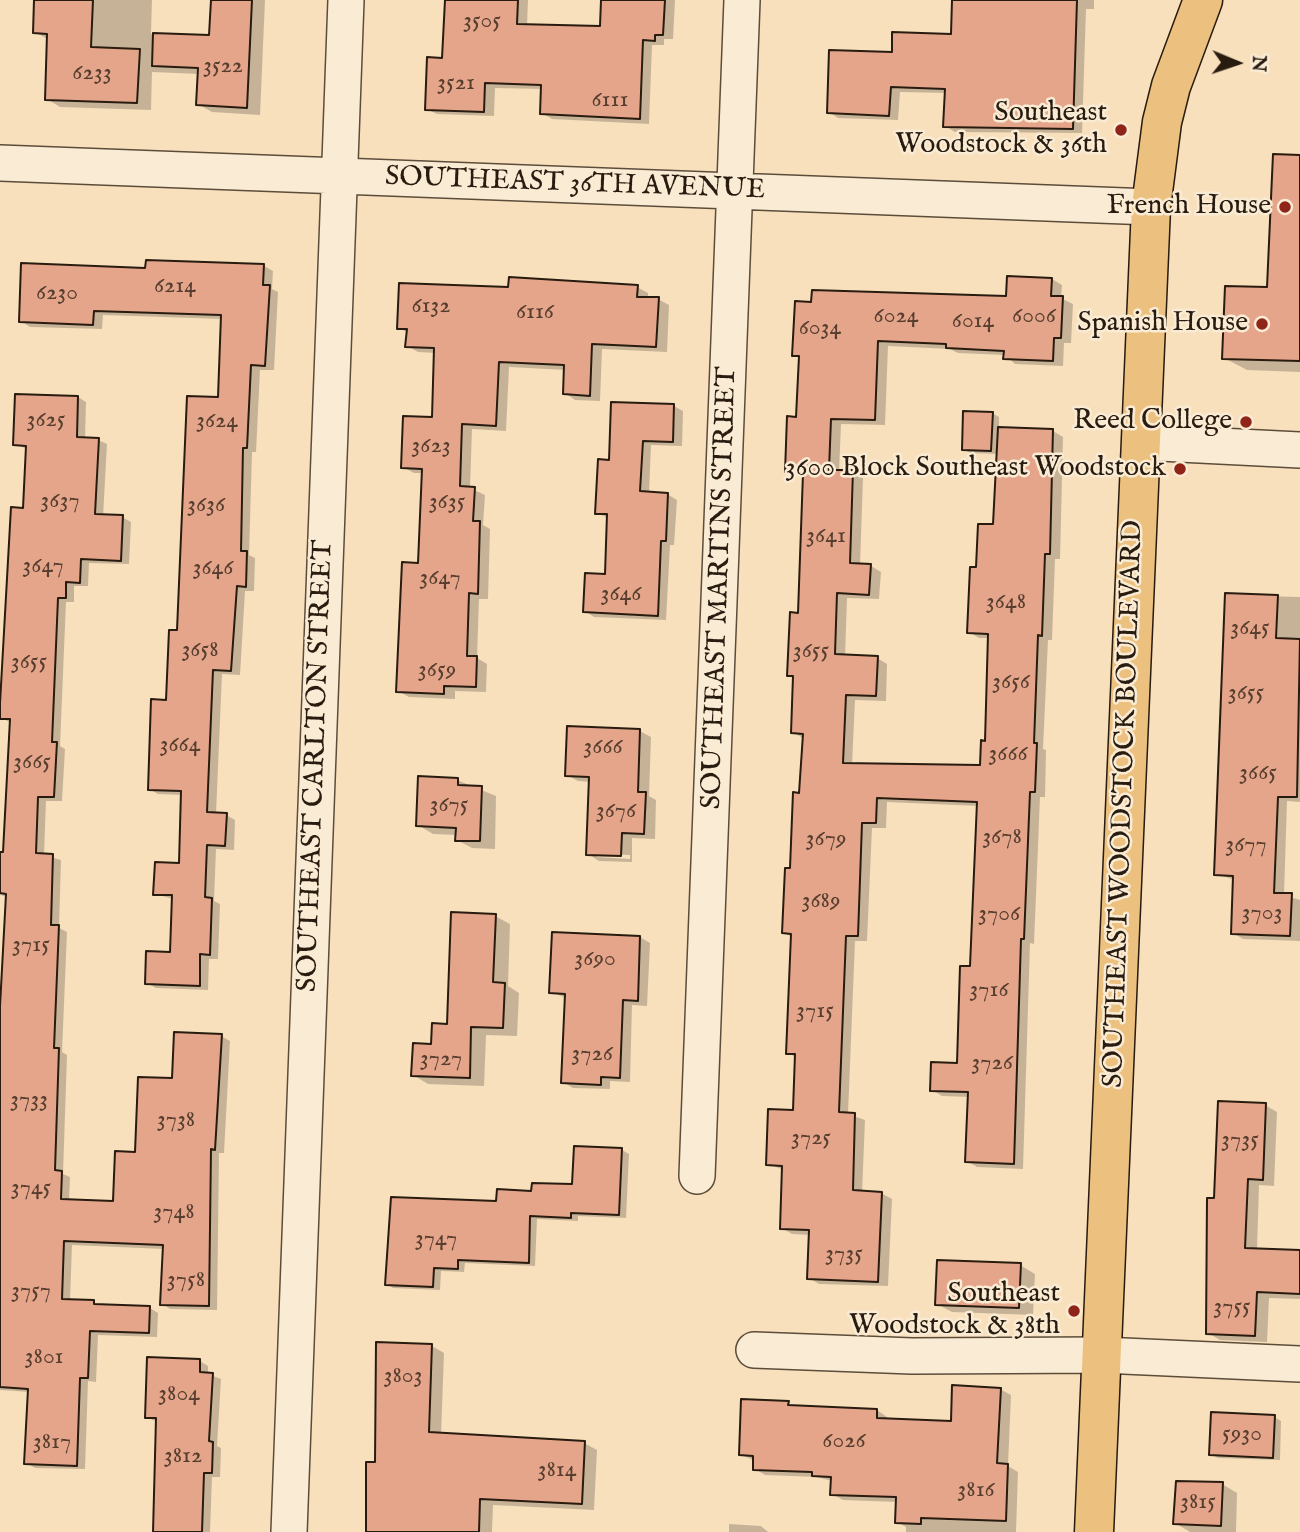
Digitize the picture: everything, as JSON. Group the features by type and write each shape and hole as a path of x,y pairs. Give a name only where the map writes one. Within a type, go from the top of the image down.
{"main road":[{"name":"SOUTHEAST WOODSTOCK BOULEVARD","path":"1094,1532 1151,207 1162,122 1171,86 1203,0"}],"street":[{"name":"SOUTHEAST CARLTON STREET","path":"289,1532 346,0"},
{"name":"SOUTHEAST MARTINS STREET","path":"697,1176 742,0"},
{"name":"SOUTHEAST 36TH AVENUE","path":"0,163 1151,207"},
{"path":"1140,442 1300,450"},
{"path":"754,1350 912,1356 1102,1355 1300,1364"}],"building":[{"path":"34,0 93,0 91,47 140,49 137,103 45,100 47,34 33,33"},
{"path":"211,0 252,0 247,108 196,105 198,68 152,66 153,33 209,35"},
{"path":"445,0 518,0 517,24 600,26 601,0 665,0 663,35 655,35 655,41 643,40 640,119 540,114 541,85 485,83 484,112 425,110 427,57 442,58"},
{"path":"952,0 1077,0 1073,129 943,127 945,89 891,87 889,116 827,113 829,50 892,52 892,32 951,34"},
{"path":"1273,154 1300,155 1300,361 1222,359 1225,286 1267,287"},
{"path":"146,260 264,264 263,285 270,285 265,366 251,365 247,448 243,448 241,551 247,551 246,587 237,586 231,671 213,670 207,812 227,813 225,846 207,845 205,897 212,898 210,955 200,954 200,986 145,984 146,951 170,952 172,895 153,895 155,862 179,863 181,791 148,790 151,699 166,700 169,630 177,630 187,396 218,397 221,315 94,311 93,325 19,322 21,263 145,268"},
{"path":"1007,276 1052,278 1051,296 1063,296 1061,338 1054,338 1053,361 1003,359 1004,351 946,348 946,344 878,341 875,420 831,419 829,470 853,470 850,563 871,564 869,595 837,593 835,654 878,656 876,696 846,695 843,763 980,765 981,740 985,741 988,634 967,633 970,567 976,567 978,524 993,524 998,427 1053,429 1050,554 1045,554 1042,636 1038,635 1035,792 1030,792 1024,939 1021,939 1014,1164 965,1162 968,1092 930,1091 931,1062 957,1063 960,966 970,966 977,802 877,798 876,823 862,823 858,936 846,936 839,1112 855,1113 853,1190 882,1192 878,1282 807,1279 809,1230 780,1229 782,1166 766,1165 768,1109 793,1110 795,1054 786,1054 791,934 782,933 785,868 790,868 793,792 799,793 803,734 791,733 793,676 787,676 790,612 798,613 803,473 785,472 787,416 796,417 799,356 792,356 795,301 811,302 812,290 1006,296"},
{"path":"509,277 638,285 637,297 659,297 656,347 592,344 590,396 563,394 564,365 499,362 496,426 462,424 460,486 475,487 473,521 480,521 478,594 469,593 467,656 477,656 476,687 444,686 444,694 396,692 402,562 418,563 422,469 401,468 403,416 432,417 434,348 405,347 407,329 397,329 399,283 508,287"},
{"path":"15,394 78,396 77,437 99,438 95,514 123,515 121,561 81,559 80,583 66,582 66,598 58,598 52,742 57,742 54,797 38,797 36,853 53,854 51,925 59,925 54,1048 59,1048 55,1170 62,1171 61,1199 113,1201 115,1151 135,1152 138,1077 172,1078 174,1032 222,1034 215,1150 211,1149 209,1306 160,1305 163,1245 64,1241 62,1299 94,1300 94,1304 150,1306 149,1333 90,1331 88,1378 80,1378 77,1466 24,1464 28,1389 0,1387 0,1006 6,894 0,893 0,852 3,852 10,719 0,719 0,703 11,507 23,508 26,446 13,445"},
{"path":"611,402 674,404 673,442 643,441 640,491 668,493 666,541 661,541 658,616 583,612 585,573 605,574 607,514 595,514 598,459 609,460"},
{"path":"963,411 993,412 991,451 962,450"},
{"path":"1225,593 1278,595 1276,638 1300,639 1297,797 1278,797 1274,893 1292,893 1290,936 1231,934 1233,876 1214,875"},
{"path":"567,726 640,729 638,792 646,792 644,834 622,833 621,856 586,855 589,777 565,776"},
{"path":"418,776 458,778 458,785 482,786 480,841 455,841 456,828 416,826"},
{"path":"451,912 496,914 493,982 505,983 503,1028 471,1027 470,1078 411,1076 413,1043 431,1044 432,1023 447,1024"},
{"path":"552,932 640,936 638,1001 623,1000 620,1078 601,1077 601,1085 561,1083 565,994 549,993"},
{"path":"1218,1101 1266,1103 1263,1180 1248,1179 1245,1248 1300,1250 1300,1294 1257,1292 1255,1336 1206,1334 1207,1198 1214,1198"},
{"path":"574,1146 622,1148 619,1215 571,1213 571,1218 530,1216 529,1263 458,1260 458,1269 434,1268 433,1287 385,1285 391,1197 496,1201 497,1189 531,1191 532,1183 572,1184"},
{"path":"937,1260 1021,1263 1019,1308 935,1305"},
{"path":"376,1342 432,1344 429,1432 585,1441 582,1504 480,1499 479,1532 366,1532 366,1462 375,1462"},
{"path":"147,1357 200,1359 200,1372 213,1373 209,1441 213,1442 212,1473 204,1473 202,1532 153,1532 156,1418 145,1418"},
{"path":"952,1385 1001,1388 997,1463 1008,1464 1006,1521 921,1518 921,1524 895,1523 896,1497 830,1495 831,1477 812,1476 812,1472 753,1470 753,1456 739,1455 741,1399 789,1401 788,1405 877,1409 877,1418 951,1421"},
{"path":"1211,1412 1275,1415 1273,1458 1209,1455"},
{"path":"1176,1481 1223,1482 1221,1526 1173,1524"}],"place":[{"name":"Southeast Woodstock & 36th","path":"1121,130"},
{"name":"French House","path":"1285,207"},
{"name":"Spanish House","path":"1262,324"},
{"name":"Reed College","path":"1246,422"},
{"name":"3600 Block Southeast Woodstock","path":"1180,469"},
{"name":"Southeast Woodstock & 38th","path":"1074,1311"}]}
